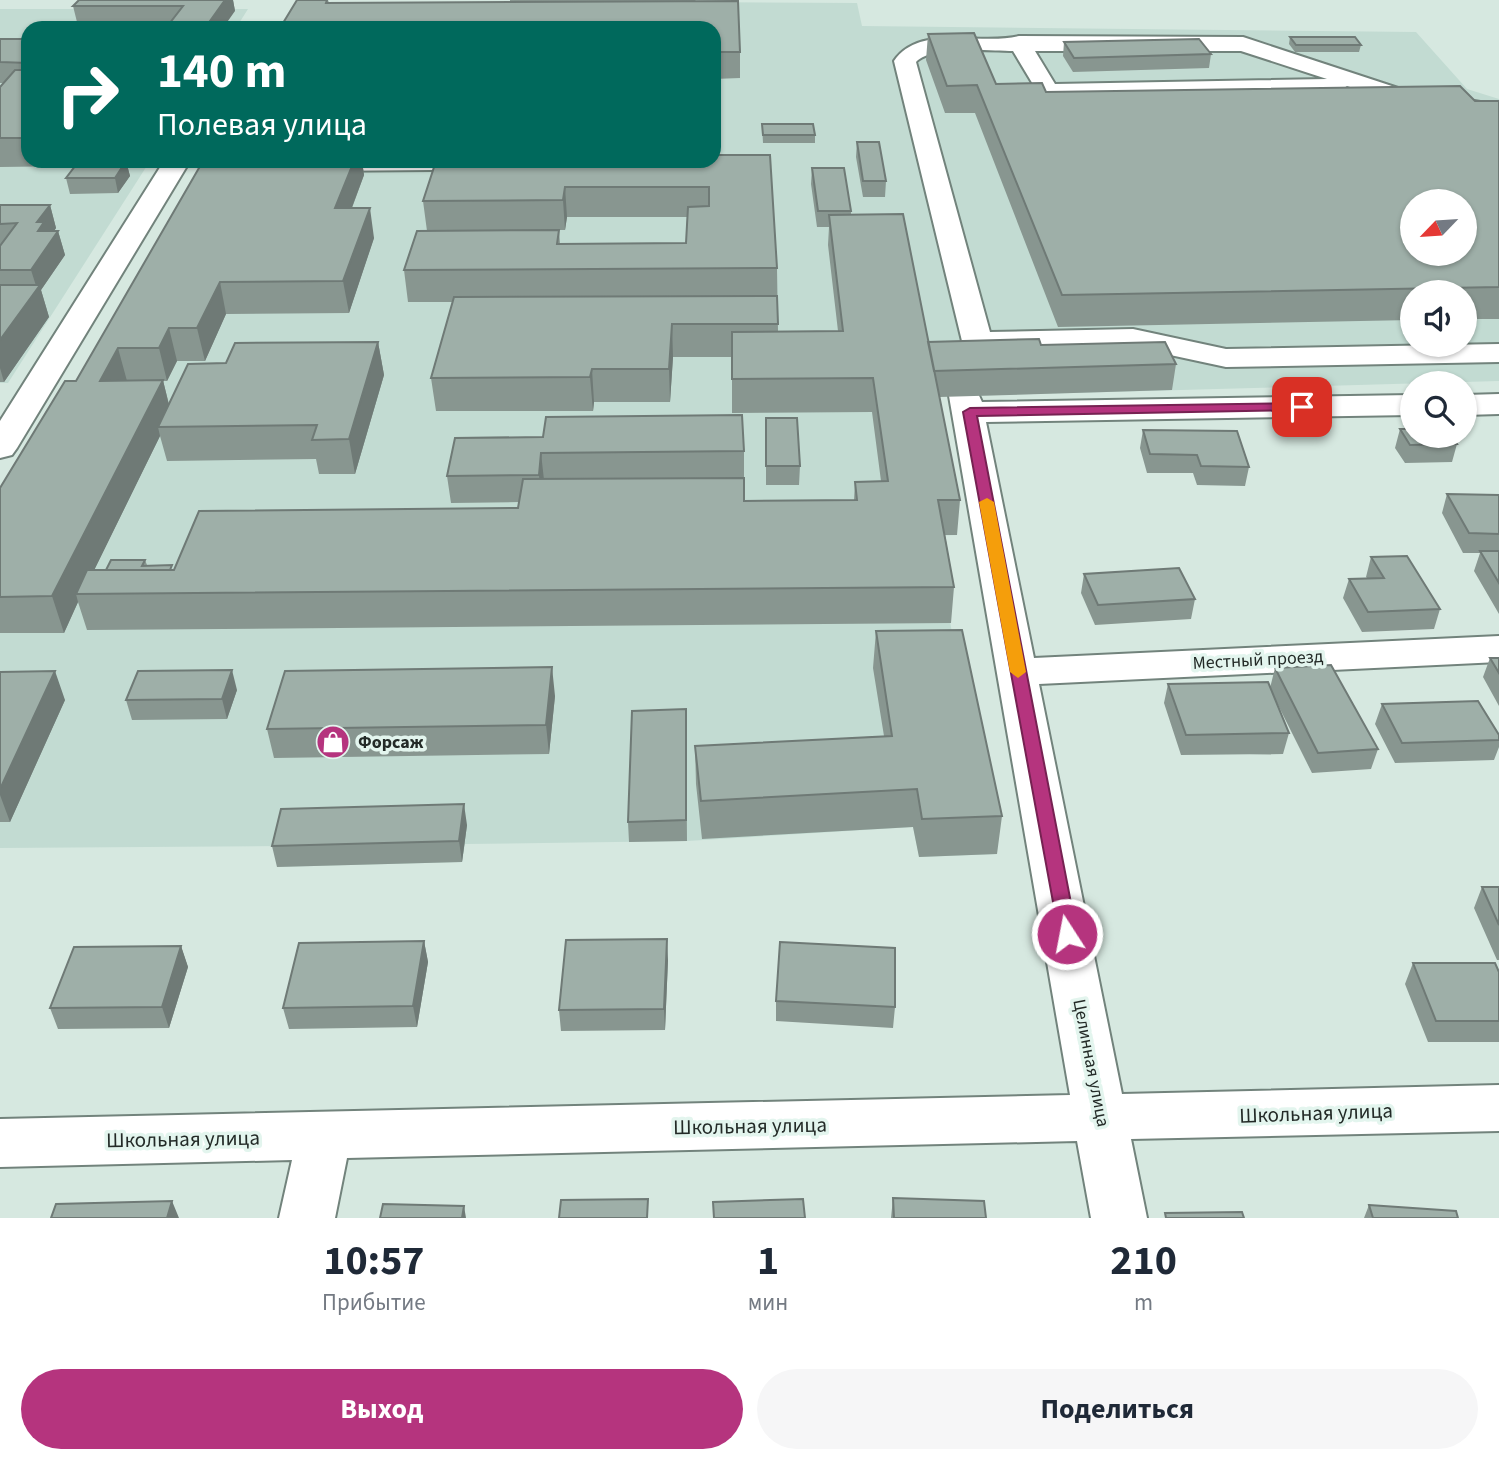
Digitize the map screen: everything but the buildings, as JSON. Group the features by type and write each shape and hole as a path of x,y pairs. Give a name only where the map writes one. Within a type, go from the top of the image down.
{"street":[{"path":"1018,43 1048,91 1366,85"},
{"path":"1400,405 964,392 977,341 905,61 913,52 943,45 1243,44 1396,95 1499,112"},
{"path":"5,432 181,168"},
{"path":"977,341 1133,338 1226,358 1499,353"},
{"name":"Целинная улица","path":"964,392 1119,1218"},
{"path":"1477,405 1499,404"},
{"name":"Местный проезд","path":"1018,672 1499,649"},
{"name":"Школьная улица","path":"0,1143 1499,1108"},
{"path":"307,1218 325,1136"}],"shaded area":[{"path":"526,1 857,3 862,26 1416,32 1467,89 1499,99 1499,381 1477,382 1477,371 1400,371 1400,384 931,397 957,535 935,536 958,667 997,854 919,857 913,827 687,841 465,844 462,862 277,867 281,846 0,848 0,543 221,168 721,168 721,21 639,21 457,4"},
{"path":"0,9 248,9 240,21 21,21 21,168 146,168 8,383 0,383"}],"slow traffic":[{"path":"987,502 1018,672"}],"place":[{"name":"Форсаж","path":"333,742"}],"route":[{"path":"1067,934 970,412 1302,407"}]}
